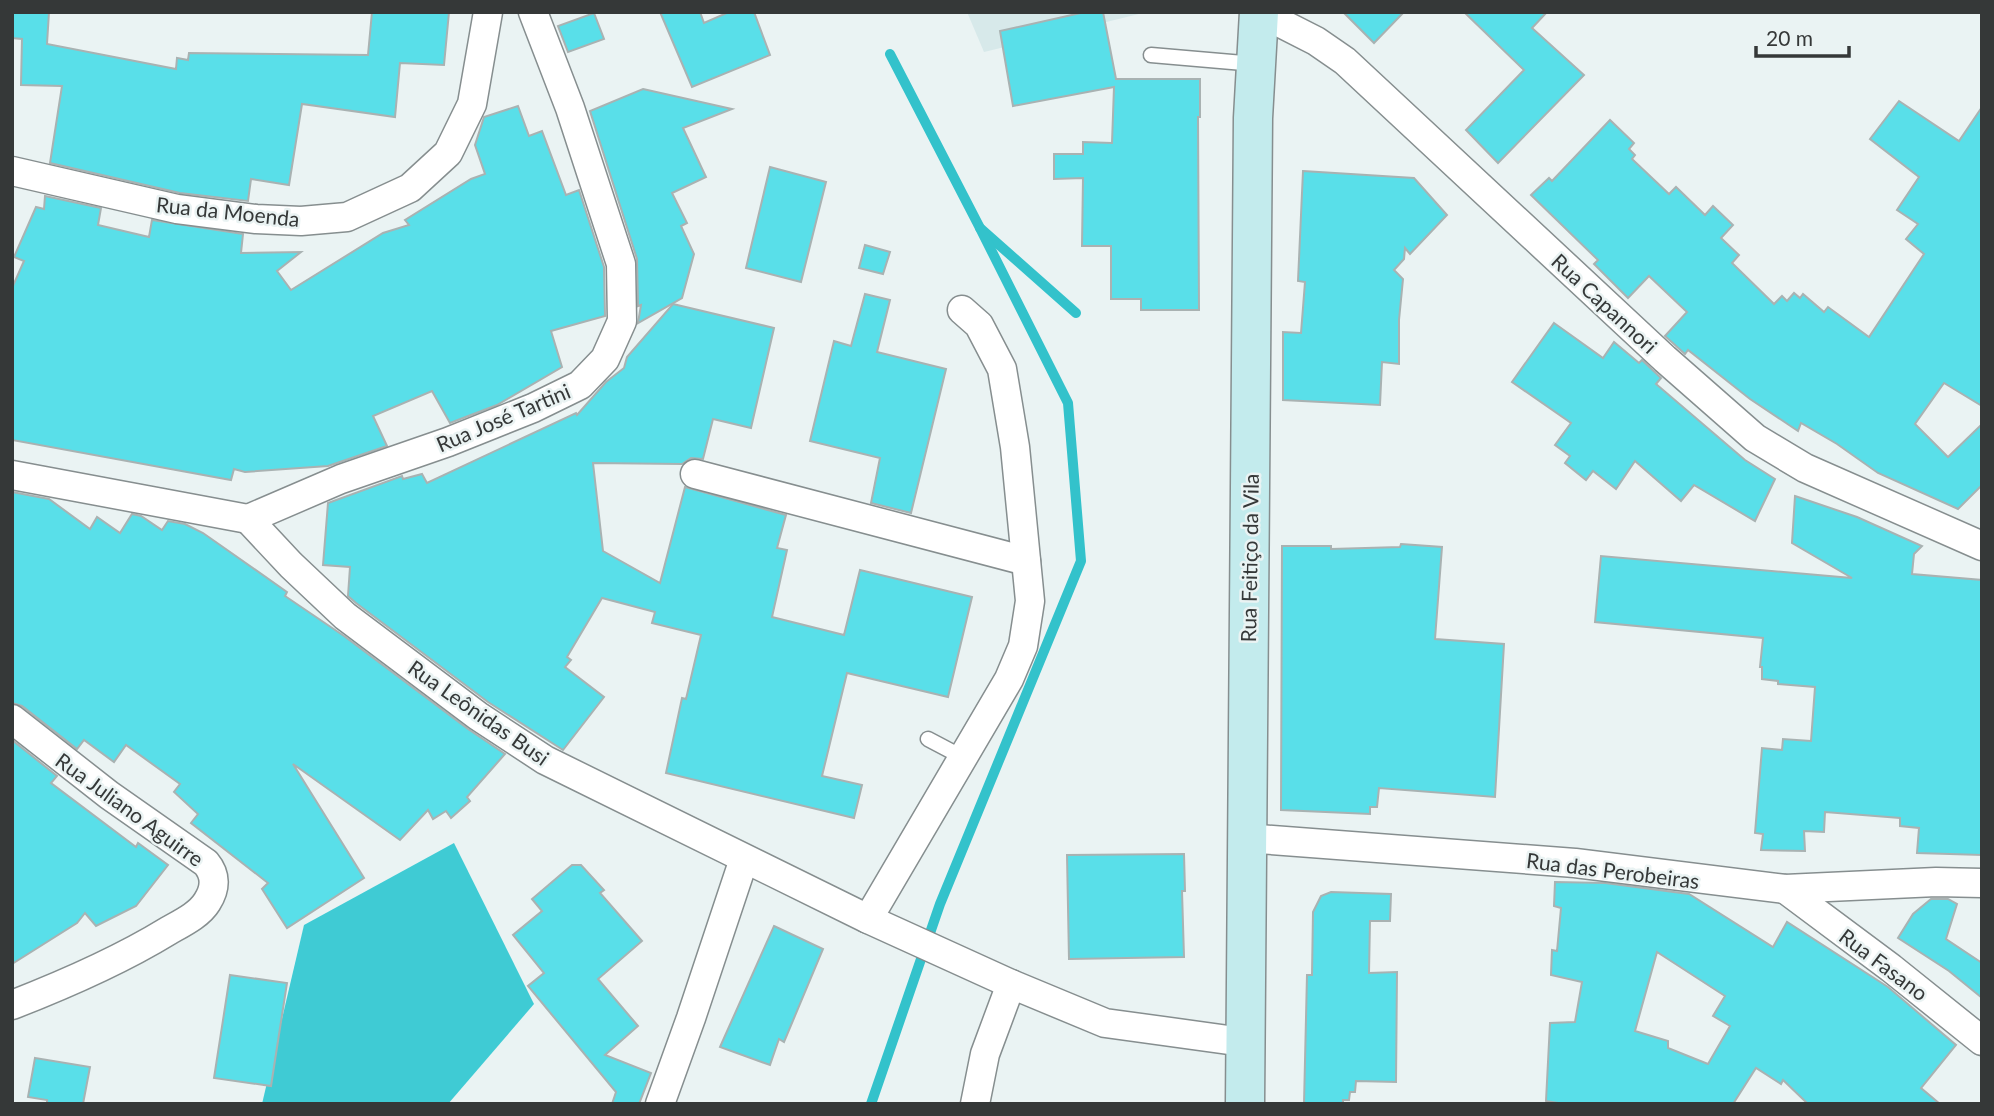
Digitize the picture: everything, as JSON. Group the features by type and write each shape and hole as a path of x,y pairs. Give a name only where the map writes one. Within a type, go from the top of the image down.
{"street":[{"name":"Rua da Moenda","path":"12,171 177,209 256,219 301,221 347,218 410,188 448,153 472,104 488,12"},
{"name":"Rua José Tartini","path":"248,519 341,479 448,442 533,408 580,386 606,359 622,321 621,264 570,108 533,12"},
{"name":"Rua Feitiço da Vila","path":"1245,1104 1245,838 1253,118 1259,12"},
{"name":"Rua Capannori","path":"1259,12 1316,41 1345,61 1665,359 1755,438 1805,468 1982,546"},
{"path":"869,919 1009,679 1023,646 1030,601 1015,447 1002,369 979,325 962,310"},
{"path":"695,474 1026,561"},
{"path":"12,475 248,519"},
{"name":"Rua Leônidas Busi","path":"248,519 291,565 345,616 478,716 545,760 869,919 1011,984 1105,1023 1244,1042"},
{"name":"Rua Juliano Aguirre","path":"12,719 109,795 206,863 214,872 214,881 206,904 193,916 136,950 67,983 12,1005"},
{"name":"Rua das Perobeiras","path":"1245,838 1575,863 1785,890 1936,882 1982,883"},
{"path":"660,1104 744,859"},
{"name":"Rua Fasano","path":"1785,890 1891,968 1982,1041"},
{"path":"975,1104 985,1054 1011,984"}],"lane":[{"path":"1152,55 1256,65"},
{"path":"928,739 964,758"}],"shaded area":[{"path":"967,12 1147,12 984,52"},
{"path":"454,843 534,1004 448,1104 262,1104 304,925"}],"building":[{"path":"12,12 49,12 47,44 176,69 177,58 188,60 189,53 368,55 372,12 449,12 444,65 400,63 395,117 302,104 289,185 251,179 248,201 180,193 50,163 62,86 21,85 22,39 12,38"},
{"path":"660,12 700,12 704,23 729,12 754,12 770,55 692,87"},
{"path":"1085,12 1103,12 1116,79 1200,79 1199,310 1141,310 1141,299 1111,299 1111,246 1082,246 1083,178 1054,179 1054,154 1083,154 1083,142 1112,143 1114,87 1013,106 1000,31"},
{"path":"1343,12 1404,12 1374,43"},
{"path":"1464,12 1547,12 1532,28 1584,75 1498,163 1466,130 1524,70"},
{"path":"594,13 604,39 568,52 558,26"},
{"path":"643,89 732,109 683,128 706,177 672,193 687,223 681,226 694,254 682,298 638,323 641,305 638,306 637,259 590,111"},
{"path":"1899,101 1959,141 1982,107 1982,406 1944,383 1915,424 1948,457 1982,424 1982,485 1958,509 1878,473 1801,423 1798,431 1750,399 1688,350 1685,354 1665,336 1687,312 1649,276 1628,298 1594,264 1598,260 1531,195 1549,178 1552,181 1610,120 1634,143 1629,149 1635,155 1632,159 1669,194 1676,187 1705,215 1713,206 1733,225 1721,238 1739,255 1732,263 1774,304 1782,296 1787,301 1794,293 1800,298 1803,294 1824,312 1828,307 1869,337 1924,254 1906,239 1918,224 1897,210 1919,177 1870,139"},
{"path":"518,106 529,136 542,131 566,195 579,190 604,267 605,316 551,331 562,367 497,405 450,423 432,391 373,416 387,446 328,466 245,472 234,469 231,480 12,440 12,288 24,261 14,257 36,207 44,209 45,196 101,208 98,225 149,237 152,220 243,234 241,253 301,252 277,271 291,290 383,233 409,225 405,220 471,179 485,174 475,145 484,117"},
{"path":"770,167 826,182 801,282 746,268"},
{"path":"1303,171 1414,178 1447,215 1410,254 1405,248 1404,259 1394,270 1403,279 1399,364 1382,362 1380,405 1283,400 1283,332 1301,333 1305,282 1298,281"},
{"path":"865,245 890,252 883,274 859,268"},
{"path":"865,294 890,300 877,352 946,369 911,513 871,503 880,458 810,441 834,341 851,346"},
{"path":"673,304 774,328 751,428 713,419 703,459 691,458 682,464 593,463 603,551 660,583 685,487 786,515 777,548 787,550 772,617 844,635 860,570 972,597 948,697 847,673 822,776 862,785 854,818 666,773 682,698 686,699 701,635 652,623 655,612 602,598 567,657 571,660 565,667 604,697 563,750 488,702 356,603 348,596 350,567 323,565 328,503 402,476 403,479 422,474 427,483 576,413 577,415 606,382 624,368 627,357"},
{"path":"1554,323 1603,358 1614,342 1639,363 1642,360 1661,378 1656,384 1745,460 1775,479 1755,521 1694,485 1681,501 1635,461 1616,489 1593,471 1586,480 1565,463 1570,456 1555,445 1571,423 1512,382"},
{"path":"12,492 49,499 90,529 97,517 120,533 132,514 141,516 162,530 168,521 185,524 203,533 287,592 285,596 505,754 467,797 470,801 451,818 446,811 433,819 428,810 400,840 293,764 364,878 287,928 262,889 268,883 191,823 198,814 174,792 180,784 126,745 114,762 84,740 77,749 22,706 12,703"},
{"path":"1795,496 1857,517 1922,546 1914,554 1912,574 1982,580 1982,855 1917,853 1919,828 1900,826 1900,818 1825,812 1824,832 1804,831 1805,851 1761,850 1763,834 1755,833 1762,748 1782,750 1783,739 1811,741 1815,687 1778,684 1778,681 1762,679 1760,667 1763,638 1595,622 1601,556 1852,578 1792,543"},
{"path":"1401,544 1442,547 1435,639 1504,644 1495,797 1379,788 1377,807 1370,807 1370,814 1281,810 1282,546 1331,546 1331,549 1400,547"},
{"path":"12,740 57,776 51,783 136,847 138,843 168,865 136,906 96,926 85,913 77,923 12,964"},
{"path":"1184,854 1184,957 1069,959 1067,855"},
{"path":"572,865 581,865 604,890 600,893 642,941 598,979 638,1026 605,1055 651,1073 639,1104 612,1104 616,1092 528,986 544,973 513,935 542,911 532,899"},
{"path":"1555,882 1605,883 1689,894 1773,947 1787,922 1888,987 1956,1045 1921,1088 1940,1104 1808,1104 1783,1080 1781,1084 1756,1068 1733,1104 1564,1104 1546,1101 1550,1023 1575,1022 1582,982 1551,975 1552,950 1557,951 1561,908 1554,906","holes":["1657,952 1725,996 1713,1016 1730,1026 1708,1064 1668,1048 1668,1041 1635,1031"]},
{"path":"1331,892 1391,894 1390,921 1370,921 1369,973 1397,972 1396,1082 1356,1081 1355,1092 1350,1092 1349,1100 1343,1100 1343,1104 1304,1104 1307,975 1312,975 1313,912 1321,896"},
{"path":"1931,899 1948,899 1957,904 1946,939 1982,963 1982,998 1949,971 1898,938 1913,914"},
{"path":"774,926 823,949 784,1042 779,1039 770,1065 720,1047"},
{"path":"230,975 287,983 271,1086 214,1078"},
{"path":"35,1058 90,1067 83,1104 47,1104 47,1100 28,1097"}],"waterway":[{"path":"890,54 980,228 1076,313"},
{"path":"871,1104 940,904 1081,561 1068,403 980,228"}]}
